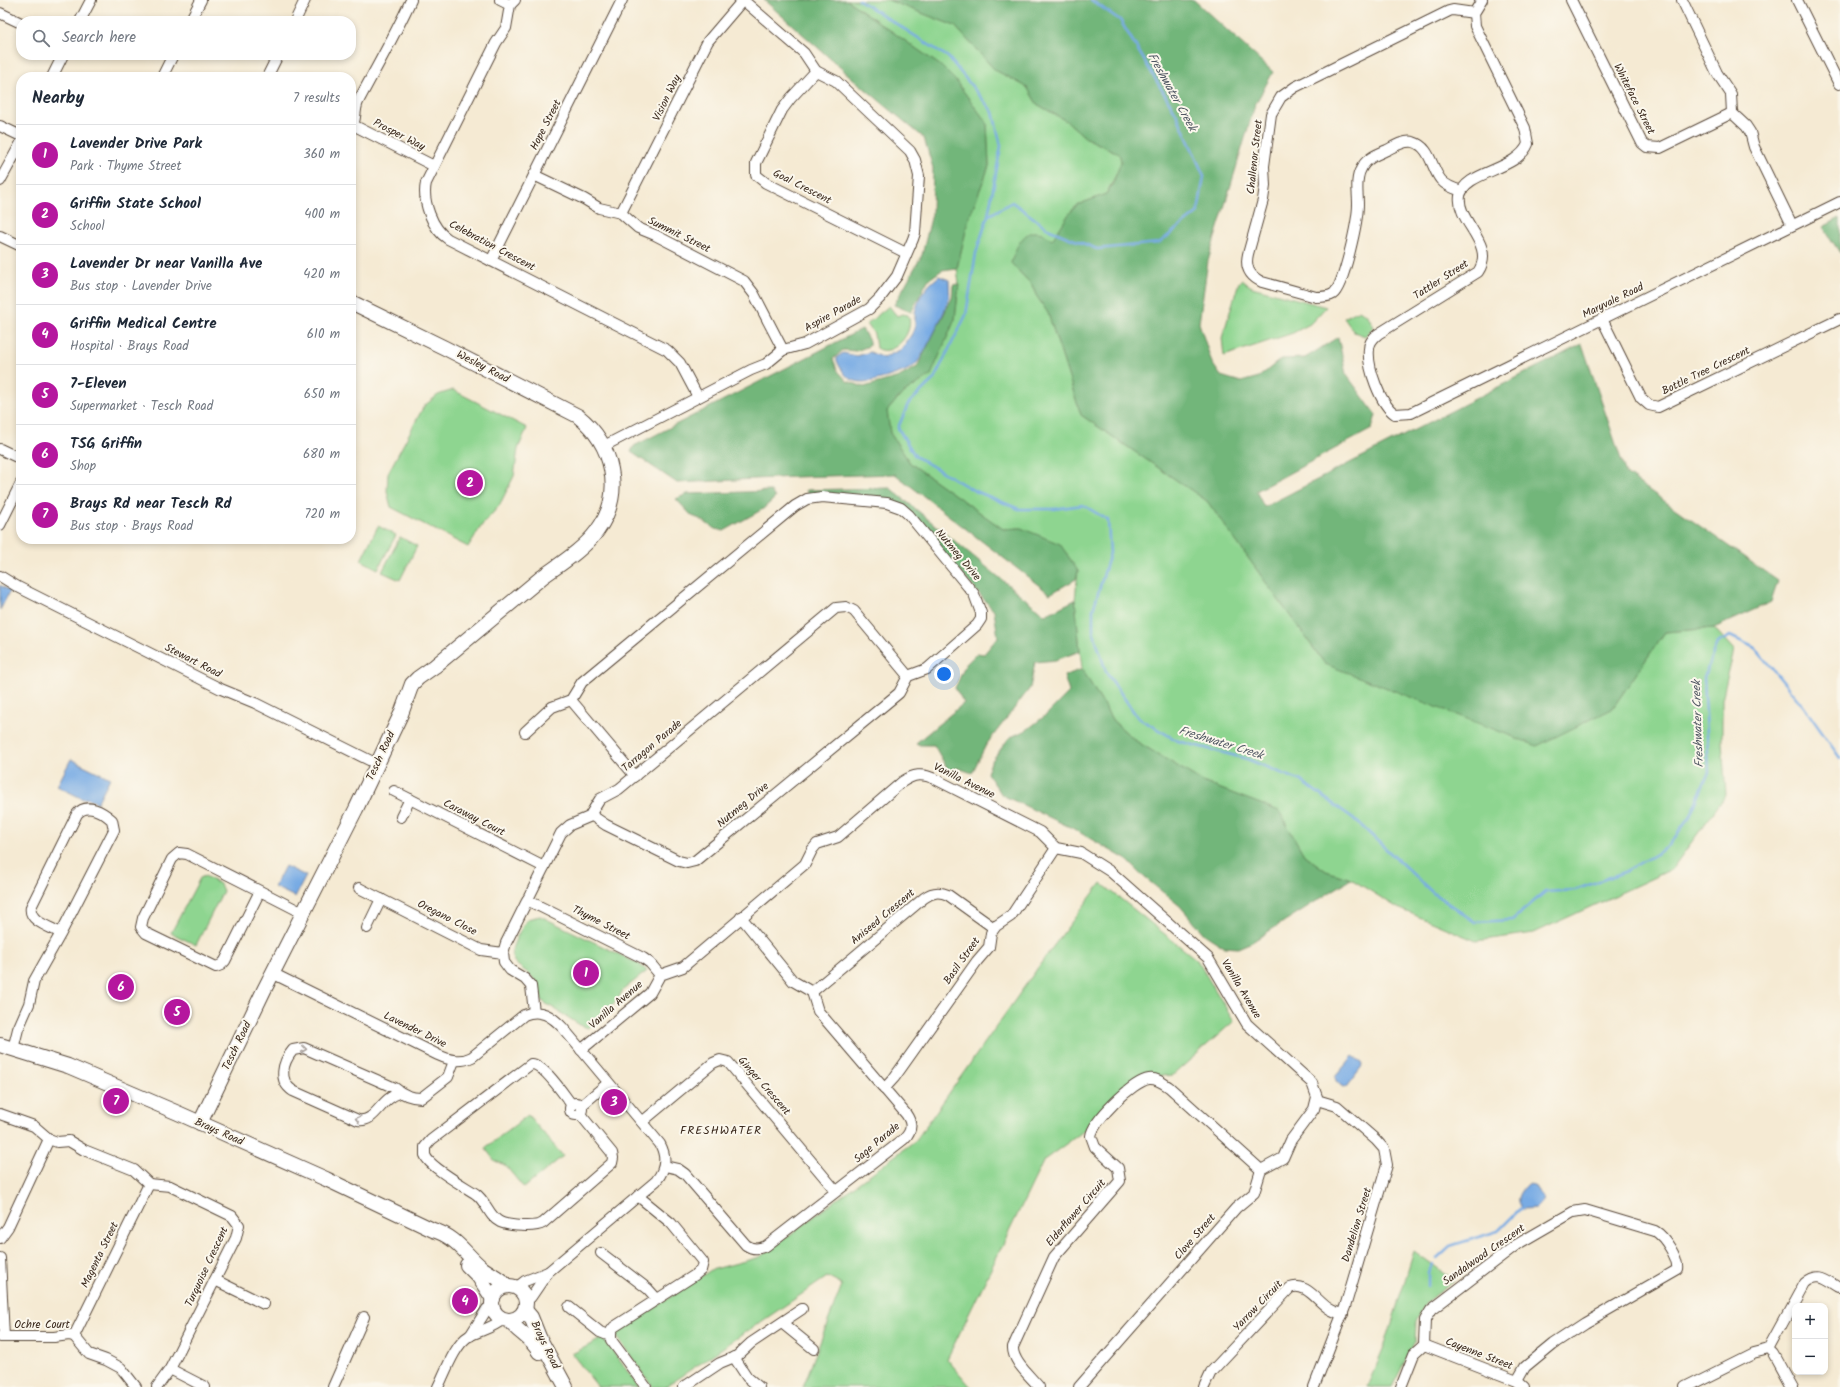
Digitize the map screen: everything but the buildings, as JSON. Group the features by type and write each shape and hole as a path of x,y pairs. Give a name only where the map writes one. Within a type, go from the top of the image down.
{"street":[{"path":"82,16 90,0"},
{"path":"193,16 201,0"},
{"path":"297,16 305,0"},
{"path":"356,113 359,102 369,86 412,0"},
{"path":"500,0 512,2"},
{"name":"Hope Street","path":"491,261 622,0"},
{"name":"Aspire Parade","path":"604,446 751,370 766,364 783,350 805,344 868,309 880,298 897,276 915,233 919,176 915,160 906,147 848,94 836,81 816,71 804,53 743,0"},
{"name":"Vision Way","path":"622,213 666,127 672,110 708,41 743,0"},
{"path":"1462,191 1469,183 1521,157 1528,144 1525,128 1475,26 1474,13 1482,0"},
{"name":"Whiteface Street","path":"1571,0 1638,137 1647,147 1660,148 1732,113"},
{"path":"1682,0 1717,73 1731,94 1732,113 1746,126 1750,132 1754,147 1792,224"},
{"path":"1797,0 1839,84"},
{"name":"Celebration Crescent","path":"512,2 506,28 496,43 426,183 425,194 436,228 448,239 667,350 680,363 698,397"},
{"name":"Challenor Street","path":"1462,191 1441,180 1429,156 1420,145 1407,142 1400,144 1372,157 1361,168 1358,174 1358,205 1355,231 1341,284 1333,294 1324,297 1316,297 1262,282 1256,279 1248,269 1246,262 1265,186 1264,166 1269,124 1271,114 1280,97 1296,87 1449,12 1459,11 1474,13"},
{"path":"0,13 16,21"},
{"path":"54,72 60,60"},
{"path":"165,72 171,60"},
{"path":"270,72 276,60"},
{"name":"Goal Crescent","path":"816,71 782,110 756,163 756,175 766,183 906,253"},
{"path":"0,126 16,134"},
{"name":"Prosper Way","path":"356,129 434,166"},
{"path":"0,181 16,152"},
{"name":"Summit Street","path":"534,175 584,199 599,208 622,213 641,230 655,235 744,281 754,294 783,350"},
{"name":"Tattler Street","path":"1395,414 1387,407 1374,382 1369,354 1370,343 1378,334 1472,277 1481,267 1484,255 1462,208 1460,196 1462,191"},
{"name":"Maryvale Road","path":"1395,414 1410,414 1792,224 1840,202"},
{"path":"0,236 16,244"},
{"name":"Wesley Road","path":"356,304 572,412 591,428 604,446"},
{"name":"Bottle Tree Crescent","path":"1602,319 1641,398 1649,405 1658,407 1840,319"},
{"name":"Tesch Road","path":"200,1123 272,973 356,809 404,708 411,687 418,678 435,666 541,578 565,560 590,539 597,531 608,510 613,490 612,470 604,446"},
{"path":"0,448 16,456"},
{"path":"0,525 16,493"},
{"name":"Nutmeg Drive","path":"571,700 582,682 795,506 803,501 815,497 887,503 901,508 928,537 974,594 982,617 979,622 927,669 908,676 899,693 693,862 687,863 678,861 606,825 591,815"},
{"name":"Stewart Road","path":"0,576 18,587 214,686 255,703 377,764"},
{"name":"Tarragon Parade","path":"591,815 600,799 616,791 635,776 838,608 846,607 854,611 908,676"},
{"path":"525,732 552,707 571,700 635,776"},
{"name":"Vanilla Avenue","path":"581,1050 650,993 660,975 683,966 805,864 812,850 817,844 838,837 902,782 914,775 929,776 1032,828 1043,835 1056,848 1081,853 1105,867 1201,952 1212,964 1247,1024 1312,1083 1316,1091 1317,1100"},
{"name":"Caraway Court","path":"394,791 544,867"},
{"path":"401,817 410,799"},
{"path":"6,1047 20,1026 29,1004 34,981 61,933 114,830 114,825 111,818 90,808 81,810 77,814 31,909 31,913 34,918 61,933"},
{"path":"470,1336 507,1320 519,1318 548,1272 656,1181 665,1166 663,1149 581,1050 552,1017 543,1013 534,1012 531,986 525,979 507,966 503,953 509,936 564,830 570,825 586,819 591,815"},
{"path":"994,928 1011,916 1056,848"},
{"path":"260,891 225,961 218,967 210,965 146,933 141,927 143,918 172,859 179,854 187,854 260,891 303,913"},
{"name":"Oregano Close","path":"359,888 482,950 503,953"},
{"name":"Aniseed Crescent","path":"812,992 931,893 939,892 948,895 994,928"},
{"path":"367,928 381,899"},
{"name":"Thyme Street","path":"527,900 643,958 660,975"},
{"path":"741,917 793,982 812,992"},
{"name":"Basil Street","path":"884,1089 894,1078 987,949 994,928"},
{"name":"Lavender Drive","path":"272,973 438,1055 454,1060 463,1060 472,1057 520,1017 534,1012"},
{"name":"Sage Parade","path":"665,1166 678,1169 688,1176 744,1243 748,1247 754,1249 766,1246 904,1139 909,1133 911,1125 908,1118 818,1011 812,992"},
{"name":"Brays Road","path":"6,1047 68,1066 200,1123 433,1230 445,1234 476,1263 511,1287"},
{"path":"400,1093 387,1099 371,1118 365,1121 358,1120 293,1091 286,1084 283,1070 293,1050 304,1048 395,1088 400,1093 414,1098 424,1097 448,1076 454,1060"},
{"name":"Ginger Crescent","path":"642,1122 713,1063 720,1060 728,1062 836,1191"},
{"path":"531,1064 535,1064 542,1068 578,1108 612,1152 612,1160 608,1167 536,1226 498,1221 479,1196 432,1164 425,1155 425,1148 431,1140 531,1064"},
{"name":"Elderflower Circuit","path":"1039,1387 1016,1358 1013,1352 1014,1343 1054,1257 1120,1181 1118,1168 1095,1147 1091,1136 1095,1126 1121,1097 1133,1087 1145,1080 1151,1079 1160,1081 1261,1170"},
{"path":"382,1083 387,1099"},
{"path":"578,1108 608,1083"},
{"path":"1261,1170 1280,1161 1285,1156 1291,1140 1314,1109 1317,1100"},
{"name":"Dandelion Street","path":"1314,1387 1343,1314 1385,1175 1387,1161 1381,1145 1337,1106 1317,1100"},
{"path":"0,1114 34,1126 49,1139 57,1142 69,1141 84,1150 134,1170 149,1184"},
{"path":"0,1238 8,1227 49,1139"},
{"name":"Clove Street","path":"1079,1387 1236,1208 1254,1193 1261,1170"},
{"name":"Turquoise Crescent","path":"149,1184 170,1186 232,1216 239,1225 236,1238 170,1369 156,1387"},
{"name":"Magenta Street","path":"74,1336 149,1184"},
{"path":"610,1336 614,1327 695,1275 701,1270 703,1262 671,1223 638,1196"},
{"name":"Sandalwood Crescent","path":"1424,1345 1424,1320 1441,1300 1516,1245 1573,1212 1585,1210 1661,1234 1678,1265 1677,1270 1585,1323 1553,1344 1525,1367 1520,1384"},
{"name":"Brays Road","path":"433,1230 440,1239 478,1276 492,1302"},
{"path":"600,1253 648,1289 657,1299"},
{"path":"0,1258 2,1337"},
{"path":"438,1387 458,1348 470,1336 498,1290 511,1287 548,1272"},
{"path":"1685,1387 1753,1353 1769,1349 1805,1283 1812,1277 1820,1277 1840,1288"},
{"path":"215,1280 264,1304"},
{"name":"Yarrow Circuit","path":"1204,1387 1211,1372 1290,1288 1296,1286 1304,1288 1328,1308 1343,1314"},
{"path":"511,1287 521,1291 526,1306"},
{"path":"492,1302 496,1314 507,1320"},
{"name":"Brays Road","path":"526,1306 538,1337 564,1384"},
{"path":"569,1307 600,1332 610,1336 646,1387"},
{"path":"684,1387 720,1363 734,1357 751,1343 802,1309"},
{"path":"333,1387 364,1317"},
{"name":"Brays Road","path":"507,1320 529,1338 551,1374 564,1384"},
{"path":"782,1323 814,1349"},
{"name":"Ochre Court","path":"2,1337 74,1336 89,1354 106,1360 121,1368 136,1387"},
{"path":"1401,1387 1414,1354 1424,1345"},
{"name":"Cayenne Street","path":"1424,1345 1520,1384"},
{"path":"1769,1349 1774,1354 1792,1387"},
{"path":"734,1357 747,1377 759,1387"},
{"path":"170,1369 205,1387"}],"green space":[{"path":"764,0 847,0 941,66 955,80 987,123 989,166 969,218 957,268 942,270 928,280 911,312 894,305 922,255 932,214 933,168 924,138 851,77"},
{"path":"847,0 888,0 955,26 995,70 1027,87 1037,104 1068,122 1086,138 1116,152 1120,156 1121,162 1117,173 1106,194 1077,205 1069,214 1052,241 1013,257 1011,263 1032,285 1036,295 1048,313 1081,415 1207,501 1325,664 1612,709 1665,632 1714,628 1734,650 1722,699 1722,742 1726,795 1672,869 1534,933 1476,941 1398,908 1351,879 1326,871 1304,855 1278,811 1205,783 1136,741 1113,721 1082,669 1075,600 1078,571 1021,528 1003,529 910,463 890,433 887,411 901,395 931,374 955,319 959,284 957,268 969,218 989,166 987,123 955,80 941,66"},
{"path":"888,0 1194,0 1273,72 1255,105 1208,261 1199,323 1212,363 1221,376 1241,382 1259,377 1281,359 1305,358 1338,337 1346,374 1376,415 1372,429 1256,491 1264,507 1582,344 1626,474 1778,581 1771,602 1714,628 1665,632 1612,709 1537,746 1325,664 1207,501 1081,415 1048,313 1036,295 1032,285 1011,263 1021,240 1025,236 1035,232 1043,234 1052,240 1069,214 1077,205 1106,194 1113,183 1121,162 1120,156 1116,152 1086,138 1068,122 1037,104 1027,87 995,70 955,26"},
{"path":"1840,218 1840,253 1823,227"},
{"path":"1241,280 1252,287 1326,307 1310,324 1293,333 1224,356 1222,338 1239,282"},
{"path":"959,284 955,319 931,375 901,395 887,411 890,433 910,463 1003,529 1021,528 1060,544 1078,571 1076,579 1050,594 895,474 677,483 631,452 634,446 862,329 869,341 869,346 856,351 843,350 833,359 838,371 847,381 864,387 899,377 917,367 952,298 953,285"},
{"path":"889,306 897,316 902,314 908,315 910,321 906,335 901,342 896,347 889,350 883,350 876,348 874,334 867,324"},
{"path":"1359,310 1368,316 1374,327 1365,336 1354,332 1344,318"},
{"path":"453,390 527,428 518,449 514,476 499,506 482,525 468,547 391,507 387,491 388,473 424,406 438,395"},
{"path":"890,488 1045,615 1075,600 1080,651 1056,660 1035,662 1030,688 986,745 972,773 958,768 948,770 934,745 920,745 916,743 964,703 955,688 966,664 977,653 984,654 998,637 994,611 909,514 850,498 845,493 840,497 808,495 806,490"},
{"path":"771,491 775,498 763,509 724,531 715,529 700,519 692,516 676,499 687,494"},
{"path":"378,526 396,535 378,569 361,560"},
{"path":"400,537 417,546 400,580 382,572"},
{"path":"1082,669 1113,721 1136,741 1205,783 1279,811 1304,855 1326,871 1351,879 1252,942 1238,948 1224,947 1204,934 1180,906 1144,877 1127,860 1072,828 1002,795 987,773 991,762 1009,738 1028,729 1046,715 1069,692 1064,676"},
{"path":"205,876 220,884 223,891 196,945 171,933 200,878"},
{"path":"1101,883 1197,960 1234,1021 1173,1075 1140,1078 1081,1133 1044,1160 947,1359 971,1387 803,1387 842,1285 827,1277 665,1387 653,1387 615,1334 711,1270 760,1257 916,1140 1049,952"},
{"path":"540,916 639,964 647,971 623,990 618,999 588,1028 580,1025 542,1001 535,981 515,963 513,959 513,946 527,919"},
{"path":"528,1115 563,1156 524,1188 505,1165 495,1161 485,1148"},
{"path":"1414,1251 1454,1280 1425,1304 1416,1322 1415,1342 1392,1387 1367,1387 1386,1342"},
{"path":"603,1338 639,1387 598,1387 572,1354"}],"water":[{"path":"939,276 949,280 949,299 934,333 916,364 910,369 871,381 857,381 845,375 836,358 843,353 857,356 870,352 883,358 902,349 915,329 915,312 920,297 929,285"},
{"path":"0,585 10,591 0,610"},
{"path":"71,759 110,778 97,803 87,798 83,799 57,786"},
{"path":"285,866 306,876 295,897 274,887"},
{"path":"1353,1056 1362,1062 1363,1065 1346,1087 1344,1087 1336,1081 1335,1077"},
{"path":"1527,1184 1534,1185 1542,1197 1543,1200 1536,1208 1522,1209 1519,1206 1518,1196"}],"waterway":[{"name":"Freshwater Creek","path":"859,0 948,57 993,112 1001,146 988,216 976,253 966,315 934,379 908,404 898,428 915,456 973,490 1019,509 1053,509 1083,505 1108,520 1110,553 1093,610 1093,630 1106,672 1138,718 1178,741 1247,759 1301,781 1353,818 1433,893 1475,922 1512,920 1545,892 1575,890 1624,872 1668,847 1689,818 1709,772 1704,677 1717,643 1730,636 1755,648 1804,707 1840,758"},
{"name":"Freshwater Creek","path":"988,216 1012,202 1050,230 1097,249 1159,243 1198,212 1204,176 1177,115 1120,20 1091,0"},
{"path":"1437,1258 1450,1246 1498,1231 1523,1206"},
{"path":"1428,1286 1428,1272 1433,1264"}],"place":[{"name":"Griffin State School","path":"470,483"},
{"name":"Lavender Drive Park","path":"586,973"},
{"name":"TSG Griffin","path":"121,987"},
{"name":"7-Eleven","path":"177,1012"},
{"name":"Brays Rd near Tesch Rd","path":"116,1101"},
{"name":"Lavender Dr near Vanilla Ave","path":"614,1102"},
{"name":"Griffin Medical Centre","path":"465,1301"}],"district":[{"name":"FRESHWATER","path":"721,1130"}]}
